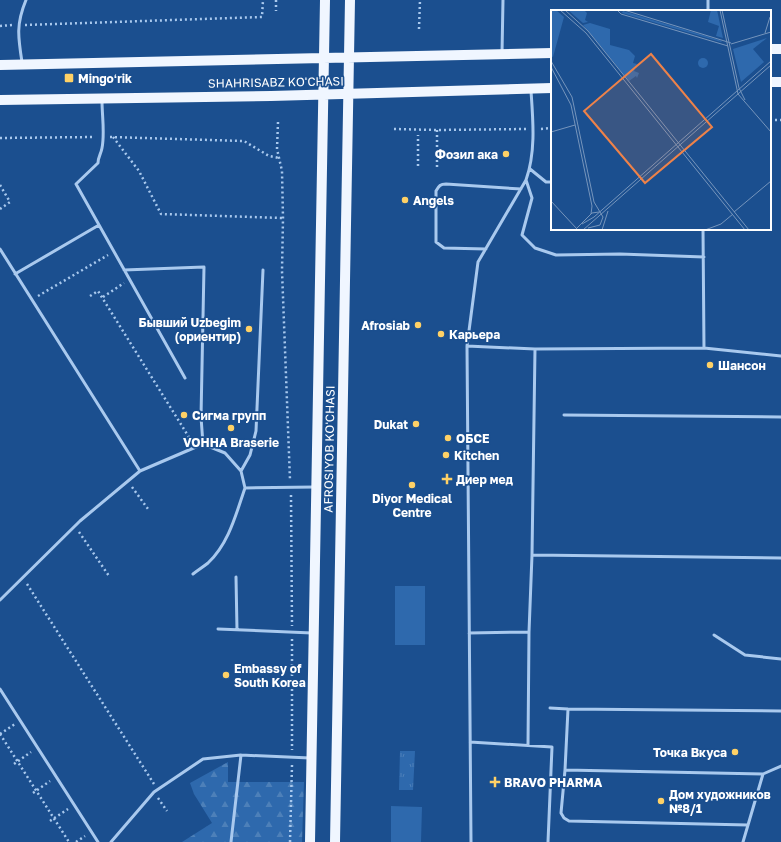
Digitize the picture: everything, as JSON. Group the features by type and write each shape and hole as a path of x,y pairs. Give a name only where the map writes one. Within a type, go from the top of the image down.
{"main road":[{"name":"AFROSIYOB KO'CHASI","path":"310,842 325,0"},
{"name":"AFROSIYOB KO'CHASI","path":"335,842 350,0"},
{"name":"SHAHRISABZ KO'CHASI","path":"0,65 551,53"},
{"name":"SHAHRISABZ KO'CHASI","path":"0,100 348,94 551,88"}],"lane":[{"path":"22,64 18,32 21,12 26,0"},
{"path":"502,54 503,0"},
{"path":"471,842 467,346 478,262 526,180 530,169 533,129 531,89"},
{"path":"102,99 102,150 98,156 98,163 76,184 185,378"},
{"path":"530,169 546,182 551,182"},
{"path":"526,180 532,198 522,235 535,248 556,255 620,254 704,257"},
{"path":"486,248 444,248 436,242 436,191 438,187 441,184 446,184 520,189"},
{"path":"14,274 99,225"},
{"path":"703,230 704,348"},
{"path":"0,249 14,274 140,471"},
{"path":"124,270 204,267 201,417 203,444"},
{"path":"241,471 250,455 256,431 263,270"},
{"path":"467,346 536,349 704,348 781,356"},
{"path":"528,745 529,632 536,349"},
{"path":"564,415 781,417"},
{"path":"0,600 75,526 140,471 203,444 225,453 241,471 245,488 231,529 221,548 208,562 193,574"},
{"path":"245,488 316,486"},
{"path":"532,555 781,558"},
{"path":"236,577 237,630"},
{"path":"218,630 313,633"},
{"path":"469,633 529,632"},
{"path":"714,634 745,655 781,658"},
{"path":"0,688 98,842"},
{"path":"550,708 781,711"},
{"path":"568,709 561,813 564,818 569,821 748,825"},
{"path":"470,742 552,747 548,842"},
{"path":"231,842 241,755"},
{"path":"111,842 156,791 203,759 241,755 312,758"},
{"path":"565,770 763,774 781,766"},
{"path":"743,842 763,774"}],"path":[{"path":"24,25 262,17 263,0"},
{"path":"276,0 276,11"},
{"path":"419,29 420,0"},
{"path":"0,26 16,25"},
{"path":"278,122 277,149 282,171 282,271 291,487"},
{"path":"394,129 437,130 551,128"},
{"path":"437,130 437,167"},
{"path":"418,135 418,166"},
{"path":"113,137 140,171 161,214 283,218"},
{"path":"0,138 113,137 244,141 269,156 278,158"},
{"path":"0,185 10,202 0,209"},
{"path":"31,300 114,252"},
{"path":"103,297 129,280"},
{"path":"90,296 98,291 103,297 195,448"},
{"path":"128,482 148,509"},
{"path":"75,526 109,576"},
{"path":"24,578 167,811"},
{"path":"20,720 0,734 70,842"},
{"path":"14,764 38,747"},
{"path":"33,793 57,777"},
{"path":"290,842 291,795"},
{"path":"50,821 75,804"}],"green space":[{"path":"395,586 425,586 425,645 395,645"},
{"path":"400,751 415,751 413,790 399,790"},
{"path":"228,762 228,782 304,782 302,842 182,842 212,823 194,794 190,783"},
{"path":"391,806 422,807 421,842 391,842"}],"place":[{"name":"Mingoʻrik","path":"69,78"},
{"name":"Фозил ака","path":"506,154"},
{"name":"Angels","path":"405,200"},
{"name":"Afrosiab","path":"418,325"},
{"name":"Бывший Uzbegim (ориентир)","path":"249,329"},
{"name":"Карьера","path":"441,334"},
{"name":"Шансон","path":"710,365"},
{"name":"Сигма групп","path":"184,415"},
{"name":"Dukat","path":"416,424"},
{"name":"VOHHA Braserie","path":"231,428"},
{"name":"ОБСЕ","path":"448,438"},
{"name":"Kitchen","path":"446,455"},
{"name":"Диер мед","path":"447,479"},
{"name":"Diyor Medical Centre","path":"412,485"},
{"name":"Embassy of South Korea","path":"226,675"},
{"name":"Точка Вкуса","path":"735,752"},
{"name":"BRAVO PHARMA","path":"495,782"},
{"name":"Дом художников №8/1","path":"661,801"}]}
